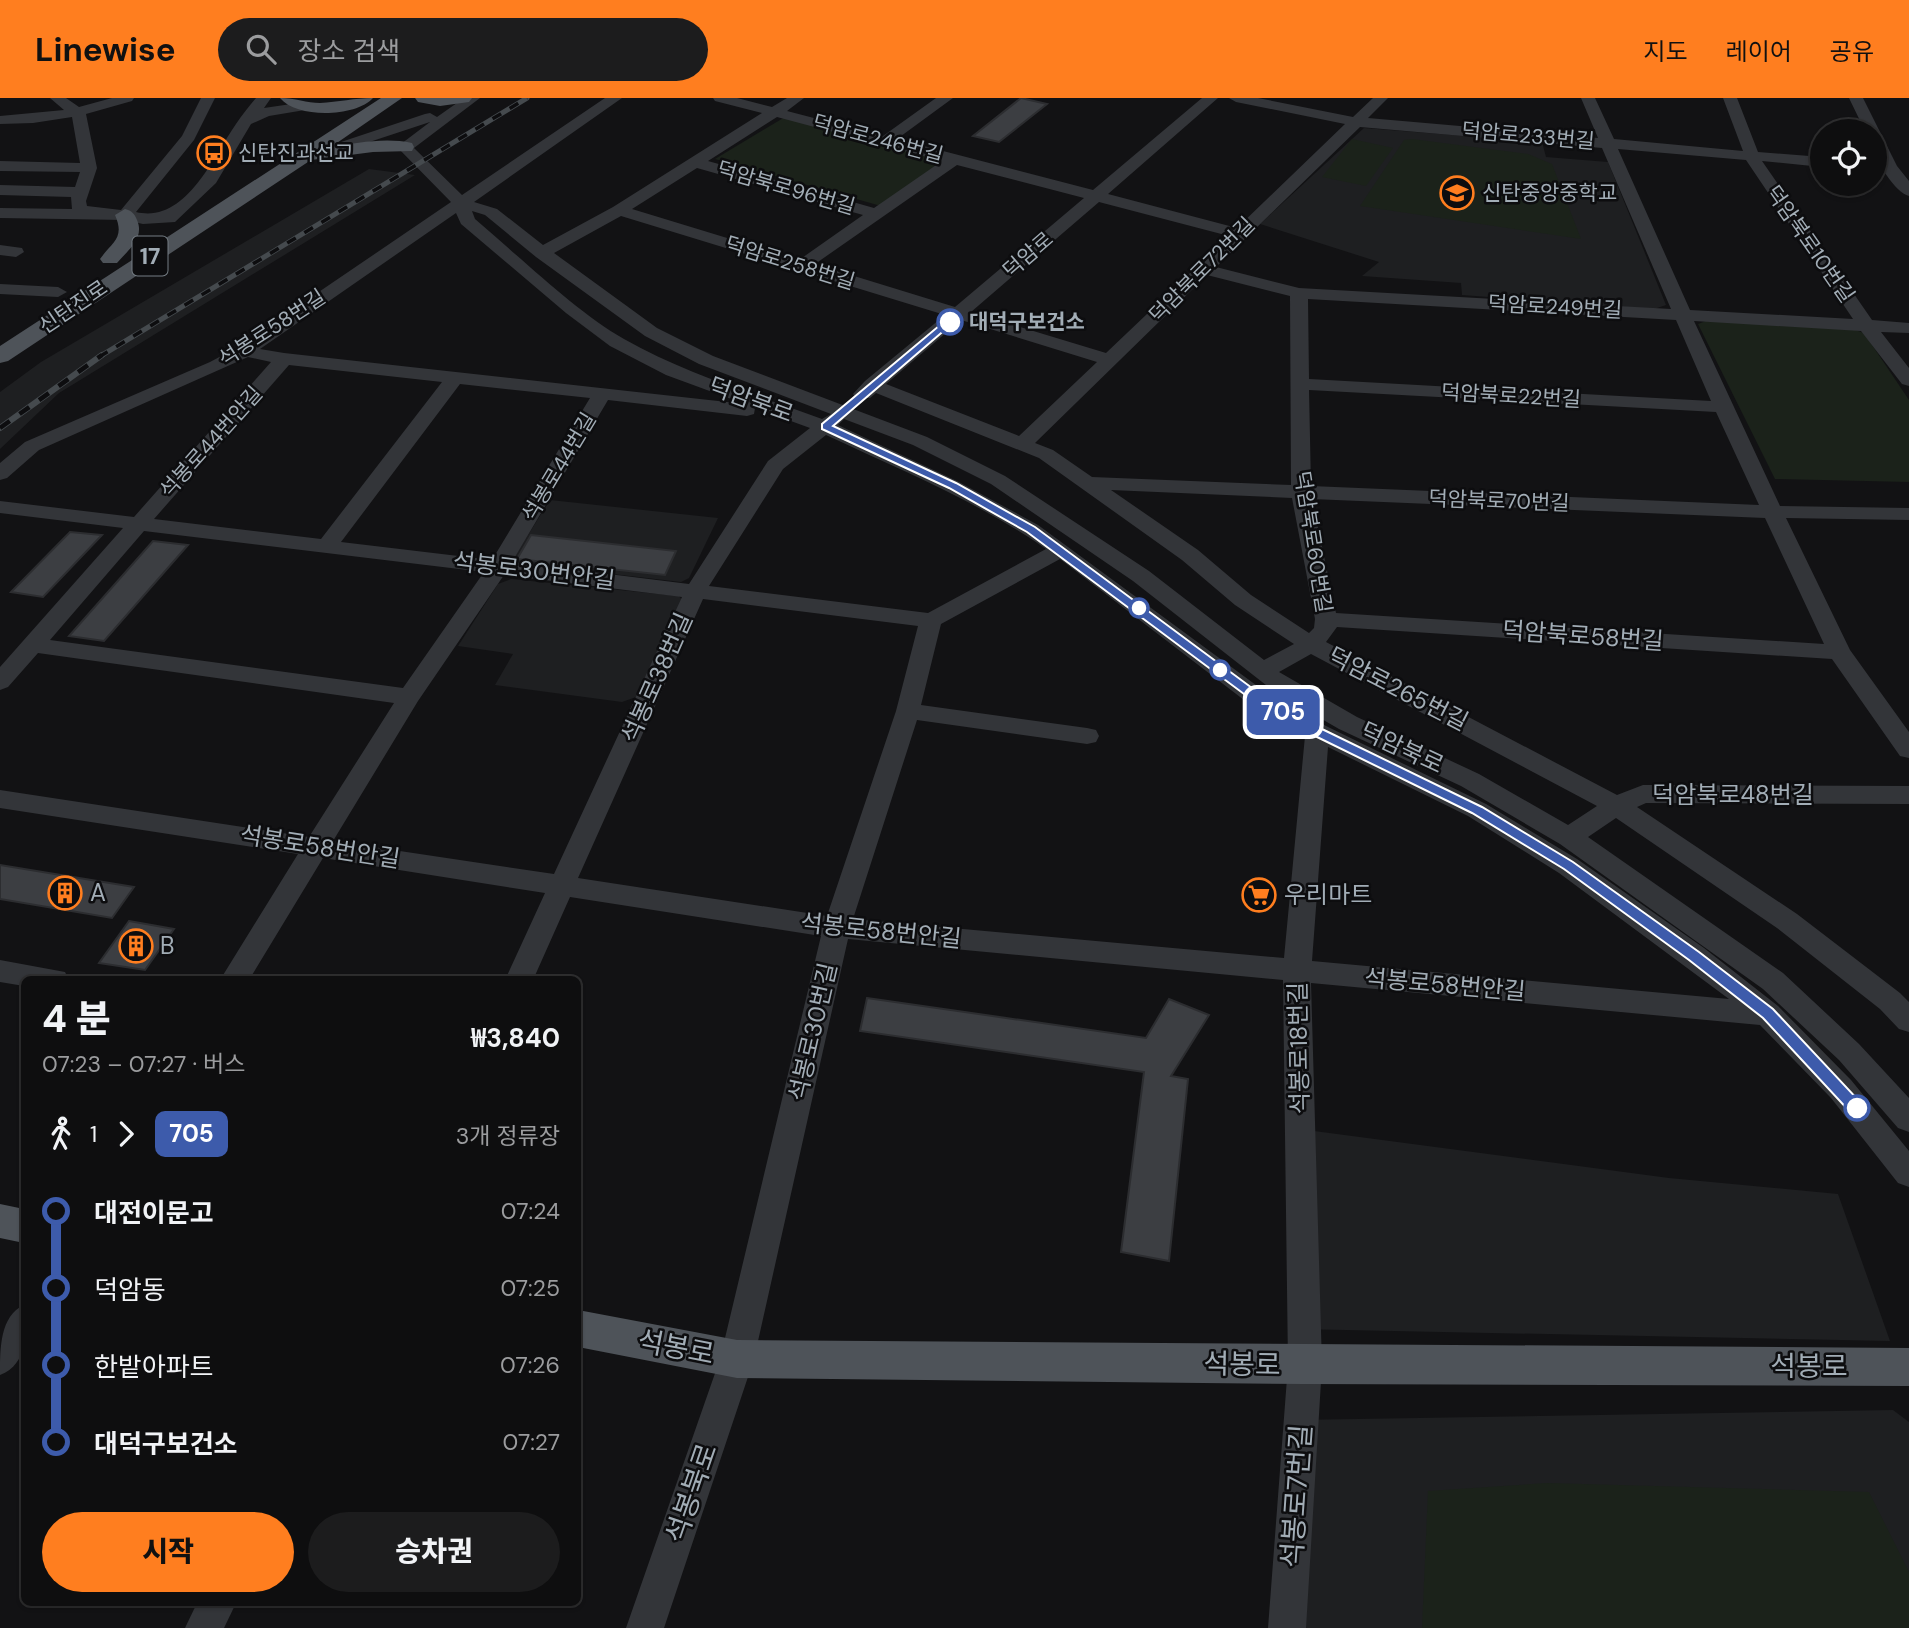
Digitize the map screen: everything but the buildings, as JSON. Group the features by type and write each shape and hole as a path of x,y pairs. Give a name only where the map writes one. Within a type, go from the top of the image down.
{"main road":[{"path":"297,102 328,108 366,98"},
{"name":"신탄진로","path":"0,332 58,292 366,98"},
{"name":"신탄진로","path":"0,356 393,98"},
{"path":"425,98 466,101"},
{"path":"301,157 373,146 405,147"},
{"path":"110,259 129,236 130,227 125,215"},
{"path":"0,1221 21,1225"},
{"name":"석봉로","path":"581,1330 737,1359 1305,1365 1909,1367"}],"street":[{"path":"0,134 8,120 79,114 127,98"},
{"path":"125,215 188,137 208,98"},
{"path":"153,232 210,180 243,124 264,98"},
{"name":"석봉로58번길","path":"0,474 32,446 217,366 244,351 432,220 615,98"},
{"name":"덕암로246번길","path":"720,98 1096,196"},
{"name":"덕암북로96번길","path":"542,253 619,210 797,98"},
{"path":"885,141 946,98"},
{"name":"덕암로","path":"835,419 1211,98"},
{"name":"덕암로233번길","path":"1236,98 1357,122 1810,161"},
{"name":"덕암북로72번길","path":"1023,443 1381,98"},
{"path":"1588,98 1723,407 1839,652 1909,750"},
{"name":"덕암북로10번길","path":"1730,98 1751,156 1866,325 1909,380"},
{"path":"1856,98 1866,119"},
{"path":"60,99 79,114 88,163 78,201 80,209 94,214"},
{"path":"405,147 466,101"},
{"path":"325,152 466,101"},
{"path":"243,124 265,112 297,102"},
{"name":"덕암북로","path":"405,147 461,203 467,221 572,309 616,342 673,371 790,415 835,419 920,441 998,480 1141,576 1283,687 1348,723 1470,780 1569,836 1773,981 1849,1052 1909,1119"},
{"path":"0,156 88,163"},
{"name":"덕암로246번길","path":"800,267 955,159"},
{"name":"덕암북로96번길","path":"694,162 877,214"},
{"path":"0,166 88,163"},
{"path":"1887,171 1909,191"},
{"path":"0,190 80,192"},
{"path":"1096,196 1238,233"},
{"name":"덕암북로","path":"461,203 491,212 542,253 651,332 706,360 807,400 835,419 1031,529 1252,694 1317,732 1477,810 1568,866 1694,956 1768,1014 1842,1089 1909,1174"},
{"path":"0,213 125,215 135,219 154,219 181,209"},
{"name":"덕암로258번길","path":"619,210 1111,360"},
{"name":"덕암로249번길","path":"1203,269 1299,293 1909,328"},
{"path":"0,289 58,292"},
{"name":"덕암북로60번길","path":"1262,671 1311,644 1325,630 1326,619 1301,493 1299,293"},
{"name":"석봉로44번안길","path":"244,351 285,359 603,393"},
{"name":"석봉로44번안길","path":"138,524 285,359"},
{"path":"327,546 455,378"},
{"name":"덕암북로22번길","path":"1298,384 1723,407"},
{"name":"덕암로265번길","path":"873,385 1023,443 1089,482 1190,555 1243,600 1311,644 1527,755 1616,805 1787,921 1890,1001 1909,1021"},
{"name":"석봉로44번길","path":"236,976 409,697 498,568 603,393 790,415"},
{"name":"석봉로38번길","path":"521,976 696,590 775,466 835,419"},
{"name":"덕암북로70번길","path":"1089,482 1773,512 1909,514"},
{"name":"석봉로30번안길","path":"0,507 931,620"},
{"path":"0,682 138,524"},
{"path":"931,620 1061,550"},
{"name":"덕암북로58번길","path":"1326,619 1839,652"},
{"name":"석봉로30번길","path":"737,1359 837,928 908,711 931,620"},
{"path":"34,645 409,697"},
{"path":"908,711 1087,736"},
{"name":"석봉로18번길","path":"1305,1365 1297,971 1317,732"},
{"name":"덕암북로48번길","path":"1569,836 1616,805 1643,794 1909,795"},
{"name":"석봉로58번안길","path":"0,799 837,928 1768,1014"},
{"path":"0,971 31,976"},
{"path":"0,1359 21,1325"},
{"name":"석봉북로","path":"645,1628 737,1359"},
{"name":"석봉로7번길","path":"1287,1628 1305,1365"},
{"path":"204,1628 215,1606"}],"shaded area":[{"path":"785,117 946,160 881,206 715,159"},
{"name":"신탄중앙중학교","path":"1364,128 1542,142 1546,157 1608,162 1666,305 1654,309 1462,295 1461,283 1362,276 1379,262 1260,224"},
{"path":"1352,139 1393,148 1366,186 1322,177"},
{"path":"1404,140 1528,154 1552,164 1581,239 1360,206"},
{"path":"369,169 415,175 59,393 0,449 0,392 41,362"},
{"path":"1706,321 1855,330 1864,333 1909,400 1909,482 1775,479 1698,324"},
{"path":"550,500 718,518 689,578 681,582 518,563 513,559"},
{"path":"511,579 679,596 682,600 636,697 622,702 495,685 513,654 458,646 498,584"},
{"path":"1299,1129 1669,1178 1838,1194 1890,1341 1297,1329"},
{"path":"1893,1410 1909,1422 1909,1628 1290,1628 1296,1420"},
{"path":"1547,1483 1869,1492 1909,1572 1909,1628 1422,1628 1428,1491"}],"railway":[{"path":"100,356 527,98"},
{"path":"0,428 100,356"}],"bus line":[{"name":"705","path":"950,322 826,426 952,485 1031,529 1252,694 1317,732 1477,810 1568,866 1694,956 1768,1014 1842,1089 1857,1108"}],"place":[{"name":"신탄진과선교","path":"214,153"},
{"name":"신탄중앙중학교","path":"1457,193"},
{"name":"대덕구보건소","path":"950,322"},
{"name":"A","path":"65,893"},
{"name":"우리마트","path":"1259,895"},
{"name":"B","path":"136,946"}]}
